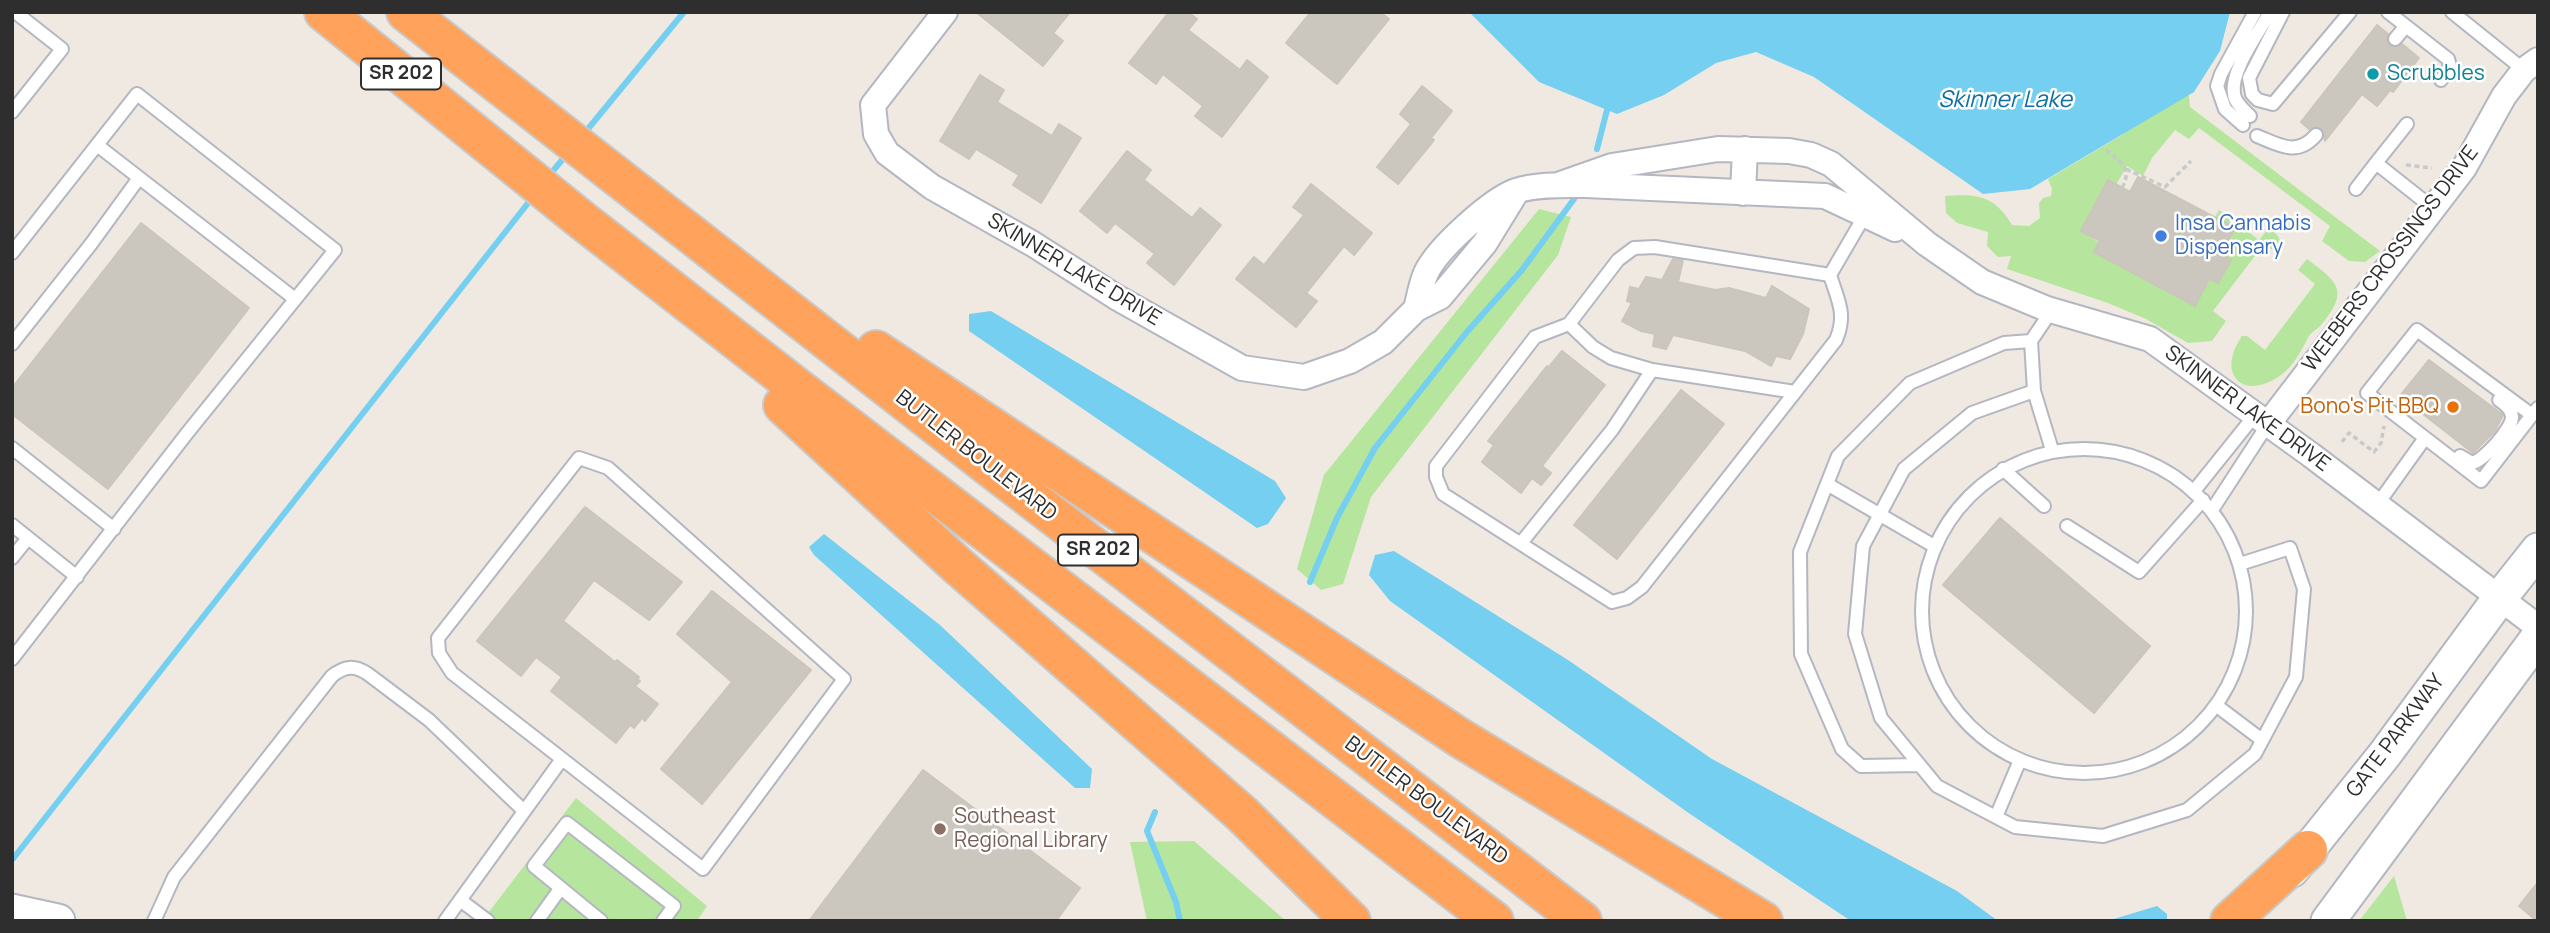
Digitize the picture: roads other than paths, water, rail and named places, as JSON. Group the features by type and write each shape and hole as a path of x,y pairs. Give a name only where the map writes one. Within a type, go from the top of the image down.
{"highway":[{"name":"SR 202","path":"324,12 583,221 1493,921"},
{"name":"BUTLER BOULEVARD","path":"406,12 615,177 1582,921"},
{"path":"615,177 1460,738 1763,921"},
{"path":"583,221 957,565 1242,814 1351,921"},
{"path":"2230,921 2308,850"}],"main road":[{"name":"GATE PARKWAY","path":"2253,921 2385,754 2538,550"},
{"path":"2328,921 2538,637"},
{"path":"12,911 58,921"}],"street":[{"name":"SKINNER LAKE DRIVE","path":"945,12 873,105 876,134 887,153 932,187 1033,244 1116,297 1242,368 1304,377 1350,361 1383,342 1416,309 1440,297 1485,243 1517,191 1558,185 1825,196 1927,244"},
{"name":"WEEBERS CROSSINGS DRIVE","path":"2261,419 2434,209 2464,168 2504,96 2531,65"},
{"name":"SKINNER LAKE DRIVE","path":"1558,185 1612,166 1718,149 1789,151 1811,155 1831,164 1927,244 1982,282 2052,310 2150,339 2377,505 2538,628"},
{"path":"1743,193 1745,149"}],"lane":[{"path":"2255,12 2217,86 2225,109 2246,120 2234,94 2235,78 2270,12"},
{"path":"2283,12 2249,78 2252,94 2267,104 2273,104 2350,12"},
{"path":"2388,12 2448,59 2450,66 2441,80"},
{"path":"2452,12 2531,65"},
{"path":"12,112 62,49 15,16"},
{"path":"2395,39 2406,26"},
{"path":"12,253 137,94 335,250 188,432 12,659"},
{"path":"2356,189 2407,124"},
{"path":"2260,131 2284,148 2310,142 2316,135"},
{"path":"97,145 295,299"},
{"path":"2376,163 2434,209"},
{"path":"12,344 91,244 139,177"},
{"path":"1830,275 1655,247 1634,248 1618,260 1569,324 1535,337 1436,466 1436,477 1443,494 1612,602 1627,598 1642,587 1836,340 1842,324 1839,302 1830,275 1865,215"},
{"path":"2052,310 2031,341 2034,391 2052,450"},
{"path":"1569,324 1593,347 1611,358 1653,370 1795,392"},
{"path":"2417,330 2431,340 2535,412 2481,481 2367,393 2417,330"},
{"path":"2395,415 2411,419 2472,463 2484,457 2511,424 2510,408 2435,352 2431,340"},
{"path":"1919,765 1861,766 1842,749 1801,654 1800,552 1838,456 1910,383 2004,343 2031,341"},
{"path":"1521,543 1612,430 1653,370"},
{"path":"2034,391 1972,413 1904,468 1863,546 1855,634 1881,718 1937,786 2015,827 2103,836 2187,810 2255,754 2296,677 2304,589 2290,548 2240,564"},
{"path":"2067,526 2139,572 2261,419"},
{"path":"2212,510 2261,419"},
{"path":"2377,505 2426,438"},
{"path":"2091,447 2128,454 2163,468 2198,495 2212,510 2229,536 2240,564 2248,613 2240,662 2217,706 2187,738 2149,761 2106,772 2063,772 2020,760 1977,733 1944,694 1925,646 1922,596 1934,546 1962,502 2003,469 2052,450 2091,447"},
{"path":"12,448 114,529"},
{"path":"579,458 608,468 844,679 703,869 562,759 452,673 439,653 438,638 579,458"},
{"path":"2003,469 2044,506"},
{"path":"1827,484 1934,546"},
{"path":"12,525 77,577"},
{"path":"12,558 29,538"},
{"path":"154,921 174,877 332,676 343,668 357,667 429,720 524,811"},
{"path":"2217,706 2262,740"},
{"path":"445,921 562,759"},
{"path":"1996,817 2020,760"},
{"path":"601,921 534,866 567,823 674,906 663,921"},
{"path":"537,921 560,889"},
{"path":"460,900 488,921"}],"water":[{"name":"Skinner Lake","path":"1469,12 2230,12 2220,51 2194,92 2030,189 1983,194 1814,77 1756,52 1716,63 1664,95 1617,114 1539,82"},
{"path":"991,311 1275,481 1286,498 1268,524 1257,528 969,331 969,314"},
{"path":"824,534 940,625 1092,769 1090,788 1075,788 814,555 809,547"},
{"path":"1394,551 1568,660 1712,759 1957,891 1998,921 1851,921 1690,814 1390,601 1369,575 1375,555"},
{"path":"2157,906 2167,914 2167,921 2107,921"}],"waterway":[{"path":"583,135 684,12"},
{"path":"1597,149 1607,110"},
{"path":"547,178 567,154"},
{"path":"12,860 532,198"},
{"path":"1310,582 1337,518 1375,448 1466,333 1522,270 1574,199"},
{"path":"1155,812 1147,831 1176,902 1180,921"}],"place":[{"name":"Scrubbles","path":"2373,74"},
{"name":"Insa Cannabis Dispensary","path":"2161,236"},
{"name":"Bono's Pit BBQ","path":"2453,407"},
{"name":"Southeast Regional Library","path":"940,829"}]}
